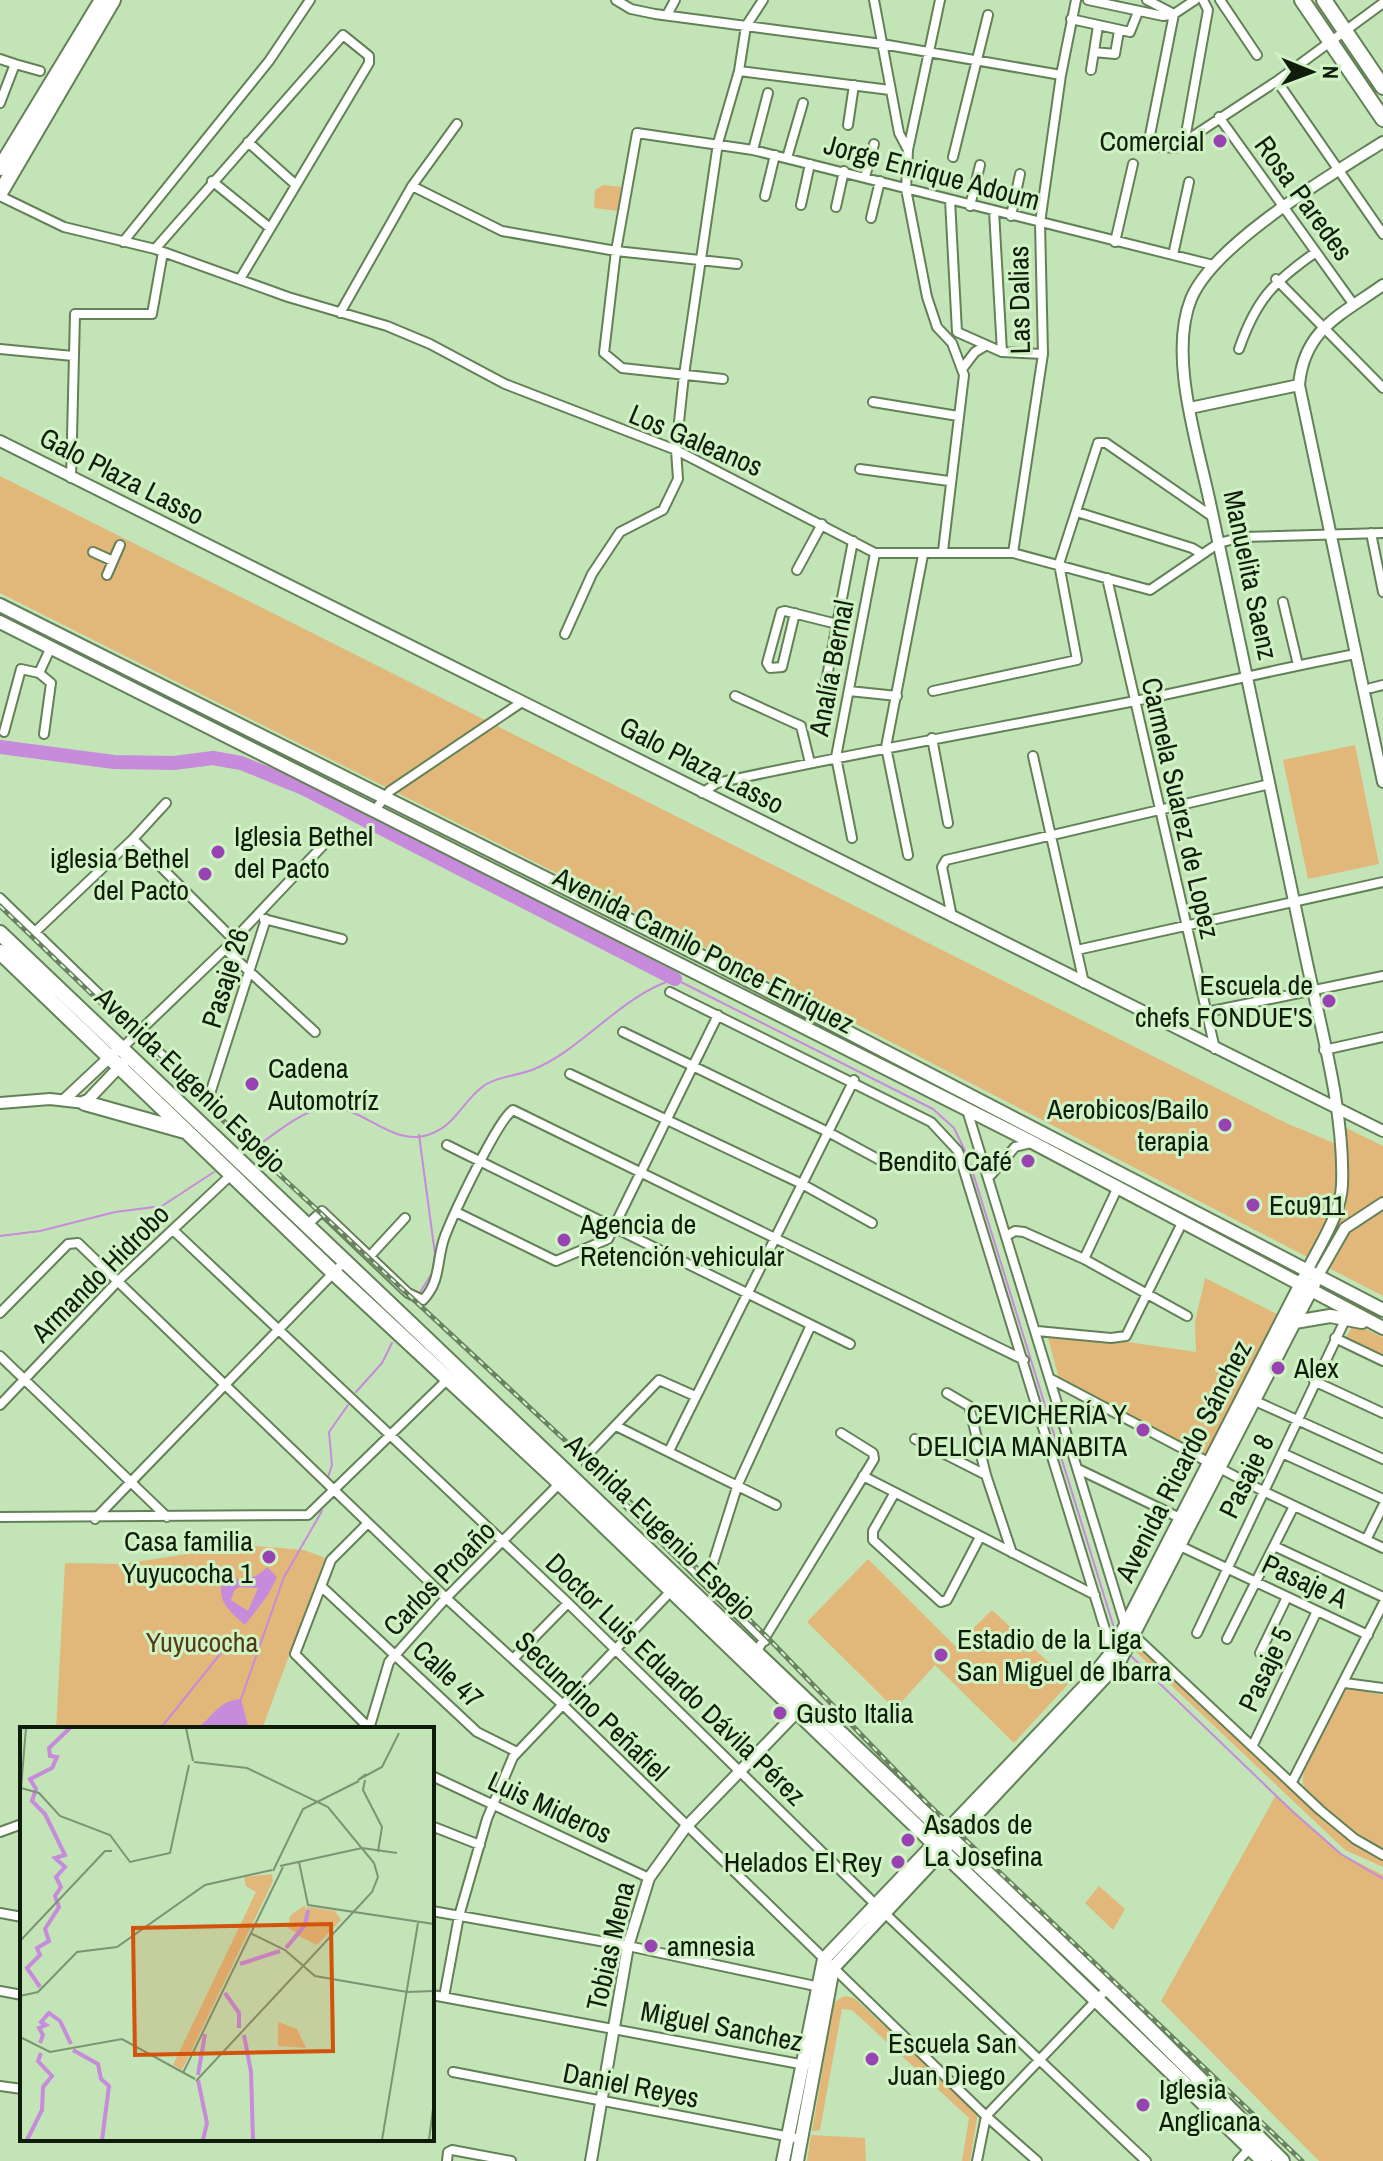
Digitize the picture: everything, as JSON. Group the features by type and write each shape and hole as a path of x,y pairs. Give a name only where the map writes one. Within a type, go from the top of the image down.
{"main road":[{"path":"0,168 102,0"},
{"path":"0,194 113,0"},
{"path":"1302,0 1383,119"},
{"path":"1324,0 1383,87"},
{"name":"Avenida Camilo Ponce Enriquez","path":"0,605 711,961 1383,1310"},
{"name":"Avenida Camilo Ponce Enriquez","path":"0,622 1032,1142 1382,1327"},
{"name":"Avenida Eugenio Espejo","path":"0,933 124,1057 306,1226 339,1268"},
{"name":"Avenida Eugenio Espejo","path":"0,952 108,1057 124,1057 189,1133 755,1654 801,1709"},
{"path":"85,1103 189,1133"},
{"path":"1147,1205 1154,1191"},
{"name":"Avenida Ricardo Sánchez","path":"797,2161 795,2138 829,1963 1116,1657 1180,1546 1215,1465 1312,1274"},
{"name":"Avenida Ricardo Sánchez","path":"1131,1632 1180,1518 1253,1400 1295,1322 1306,1287"},
{"path":"1295,1322 1315,1317 1346,1318 1382,1327"},
{"name":"Avenida Eugenio Espejo","path":"565,1479 671,1591 1103,1993 1255,2144 1282,2161"},
{"name":"Avenida Ricardo Sánchez","path":"783,2161 795,2138"},
{"name":"Avenida Eugenio Espejo","path":"1255,2144 1264,2161"}],"street":[{"path":"123,242 269,61 310,0"},
{"path":"616,0 631,9 882,44 1061,75"},
{"path":"667,15 675,0"},
{"path":"565,634 592,574 620,532 668,504 680,473 676,450 684,375 718,143 739,71 746,26 763,0"},
{"path":"874,0 899,133 908,150"},
{"path":"940,0 908,150 906,189 930,308 937,327 952,343 962,369 943,551"},
{"name":"Las Dalias","path":"1013,553 1043,354 1040,223 1061,75 1076,0"},
{"path":"1088,0 1138,12 1174,14 1195,0"},
{"path":"1147,0 1174,14"},
{"path":"1185,139 1208,10 1203,0"},
{"path":"1220,0 1257,55"},
{"path":"1174,14 1150,139 1154,146 1162,148 1175,148 1277,81 1343,29 1383,3"},
{"path":"1130,32 1138,12"},
{"path":"953,157 988,15"},
{"path":"1071,19 1140,33"},
{"path":"1091,70 1098,26"},
{"path":"1094,52 1115,54 1119,31"},
{"path":"71,478 74,320 78,311 152,314 159,250 212,181 341,34 369,56 369,63 240,279"},
{"path":"0,59 40,71"},
{"path":"0,103 15,64"},
{"path":"739,71 890,90"},
{"path":"1277,81 1341,169 1383,234"},
{"path":"848,125 854,85"},
{"path":"753,150 768,93"},
{"path":"787,158 803,103"},
{"name":"Rosa Paredes","path":"1219,117 1354,305"},
{"path":"340,313 412,186 457,124"},
{"name":"Jorge Enrique Adoum","path":"616,251 637,133 718,143 775,155 1213,265"},
{"path":"248,142 296,185"},
{"name":"Manuelita Saenz","path":"1335,1106 1248,674 1190,408 1184,353 1191,299 1213,265 1285,208 1383,142"},
{"path":"865,177 874,144"},
{"path":"765,196 775,155"},
{"path":"801,205 810,164"},
{"path":"1115,242 1133,164"},
{"path":"970,206 980,165"},
{"path":"836,207 844,171"},
{"path":"1011,216 1020,174"},
{"path":"212,181 270,228"},
{"path":"871,218 880,181"},
{"path":"1173,255 1189,182"},
{"path":"412,186 502,231 616,251 737,264"},
{"name":"Los Galeanos","path":"0,194 64,227 159,250 340,313 387,326 430,344 505,384 676,450 875,553 1013,553 1150,590 1219,543 1242,537 1383,533"},
{"path":"950,200 957,332 952,343"},
{"path":"994,211 1002,352"},
{"path":"616,251 603,345 608,360 622,368 723,379"},
{"path":"1239,349 1251,314 1276,279 1316,252"},
{"path":"1276,279 1383,388"},
{"path":"1383,285 1324,328 1304,353 1299,385 1383,782"},
{"path":"957,332 1002,352 1043,354"},
{"path":"962,369 975,352 985,346"},
{"path":"0,349 73,356"},
{"path":"1190,408 1299,385"},
{"path":"873,402 958,416"},
{"name":"Galo Plaza Lasso","path":"0,441 1383,1131"},
{"path":"933,691 1077,660 1059,564 1098,443 1106,443 1213,517"},
{"path":"860,469 949,481"},
{"path":"1077,512 1192,548 1202,554"},
{"path":"797,570 822,524"},
{"path":"1371,533 1383,592"},
{"path":"824,692 853,541"},
{"path":"107,575 120,545"},
{"path":"93,552 113,561"},
{"name":"Analía Bernal","path":"852,838 836,757 875,553"},
{"path":"908,855 886,747 923,555"},
{"name":"Carmela Suarez de Lopez","path":"1107,578 1132,702 1160,808 1215,1049"},
{"path":"1283,602 1298,665"},
{"path":"795,613 782,667 770,668 767,663 778,615 785,611 795,613 837,624"},
{"path":"39,673 51,647"},
{"path":"702,793 717,783 836,757 1132,702 1248,674 1356,654"},
{"path":"4,732 21,669 39,673 51,683 44,734"},
{"path":"1371,688 1383,685"},
{"path":"849,691 897,696"},
{"path":"735,696 801,726 810,763"},
{"path":"374,811 381,797 522,702"},
{"path":"932,738 948,823"},
{"path":"1033,756 1084,983"},
{"path":"952,917 943,862 1270,784"},
{"path":"35,932 133,839 166,803"},
{"path":"0,1103 65,1099 85,1103 137,1037 330,838"},
{"path":"133,839 233,939"},
{"path":"1077,950 1383,882"},
{"path":"0,898 137,1037"},
{"path":"255,917 342,939"},
{"name":"Pasaje 26","path":"137,1037 206,1099 212,1096 266,919"},
{"path":"225,949 315,1032"},
{"path":"1207,1012 1383,976"},
{"path":"670,992 854,1080 931,1122 958,1151 1116,1657"},
{"path":"456,1212 556,1261 608,1239 718,1015"},
{"path":"623,1032 889,1165"},
{"path":"1324,1050 1383,1037"},
{"path":"65,1099 108,1057"},
{"path":"570,1074 802,1184 872,1223"},
{"path":"669,1451 854,1080"},
{"name":"Avenida Ricardo Sánchez","path":"1312,1274 1342,1188 1335,1106"},
{"path":"306,1226 322,1211 408,1293 423,1300 436,1280 445,1235 481,1162 513,1110 1024,1360"},
{"path":"967,1110 1131,1632 1355,1839 1383,1855"},
{"path":"990,1176 1015,1147 1032,1142"},
{"path":"447,1145 850,1344"},
{"name":"Armando Hidrobo","path":"0,1405 117,1282 232,1174"},
{"path":"1084,1259 1117,1189"},
{"name":"Avenida Ricardo Sánchez","path":"1312,1274 1345,1228 1383,1203"},
{"path":"370,1256 405,1218"},
{"path":"1037,1331 1126,1336 1182,1223"},
{"name":"Doctor Luis Eduardo Dávila Pérez","path":"173,1230 568,1603 738,1772 1146,2161"},
{"path":"1008,1235 1019,1230 1084,1259 1187,1316"},
{"name":"Secundino Peñafiel","path":"0,1313 72,1241 78,1243 227,1384 334,1493 562,1704 685,1828 1037,2161"},
{"path":"95,1519 339,1268"},
{"name":"Pasaje 8","path":"1197,1633 1346,1318"},
{"path":"707,1582 738,1484 811,1325"},
{"path":"1335,1338 1383,1361"},
{"path":"0,1356 167,1517"},
{"path":"0,1517 95,1519 220,1513 314,1513 453,1374"},
{"path":"1051,1379 1263,1491 1383,1548"},
{"path":"695,1396 659,1380 589,1453 587,1464 765,1641"},
{"path":"1314,1381 1383,1413"},
{"path":"947,1393 969,1406 986,1475 1012,1553"},
{"path":"1253,1400 1383,1459"},
{"path":"616,1426 776,1505"},
{"path":"755,1654 810,1559 872,1464 873,1453 841,1433"},
{"path":"915,1439 986,1475"},
{"path":"1282,1453 1383,1499"},
{"path":"1078,1469 1180,1518"},
{"path":"863,1476 1095,1595"},
{"name":"Carlos Proaño","path":"369,1727 389,1662 446,1598 565,1479"},
{"path":"894,1494 873,1531 873,1540 941,1602 947,1600 980,1537"},
{"path":"1227,1639 1294,1506"},
{"path":"1366,1540 1383,1506"},
{"path":"368,1523 331,1560 295,1654 297,1660 368,1727"},
{"name":"Pasaje A","path":"1180,1546 1368,1635"},
{"path":"1274,1546 1383,1597"},
{"name":"Calle 47","path":"321,1586 477,1732 517,1752"},
{"path":"444,1997 459,1916 480,1845 493,1803 517,1752 671,1591"},
{"path":"1260,1653 1287,1597"},
{"path":"513,1659 568,1603"},
{"path":"1292,1782 1383,1604"},
{"name":"Pasaje 5","path":"1253,1745 1317,1611"},
{"path":"1345,1683 1383,1688"},
{"name":"Tobias Mena","path":"591,2161 628,1946 649,1878 685,1828 801,1709"},
{"name":"Luis Mideros","path":"434,1777 649,1878"},
{"path":"0,1832 20,1825"},
{"path":"434,1827 480,1845"},
{"path":"434,1911 628,1946 822,1987"},
{"path":"0,1913 20,1917"},
{"path":"0,1991 20,1995"},
{"path":"977,2161 986,2116 1103,1993"},
{"name":"Miguel Sanchez","path":"434,1995 808,2065"},
{"name":"Daniel Reyes","path":"453,2072 795,2138"},
{"path":"0,2086 20,2089"},
{"path":"1238,2161 1255,2144"},
{"path":"447,2161 448,2152 452,2150 511,2161"}],"green space":[{"path":"603,185 621,187 619,211 594,208 595,190"},
{"path":"0,476 1286,1123 1341,1146 1338,1124 1383,1146 1383,1296 827,1009 0,593"},
{"path":"1355,745 1379,864 1308,879 1283,760"},
{"path":"1205,1278 1279,1315 1206,1455 1059,1379 1046,1330 1196,1352 1195,1322"},
{"path":"1354,1324 1383,1337 1383,1358 1344,1340"},
{"name":"Yuyucocha","path":"244,1545 304,1550 325,1558 263,1727 56,1727 65,1563 123,1564"},
{"name":"Estadio de la Liga San Miguel de Ibarra","path":"868,1559 955,1646 992,1610 1070,1682 1014,1743 935,1665 895,1709 807,1622"},
{"path":"1140,1644 1353,1842 1383,1860 1383,1867 1345,1850 1135,1651"},
{"path":"1347,1688 1383,1695 1383,1850 1325,1811 1307,1792 1303,1783 1303,1774 1313,1750"},
{"path":"1276,1795 1341,1854 1383,1875 1383,2161 1319,2161 1161,2001"},
{"path":"1099,1886 1125,1909 1113,1930 1085,1903"},
{"path":"845,1996 854,1998 978,2112 970,2161 962,2161 969,2118 852,2010 842,2009 820,2130 812,2131 834,2002"},
{"path":"811,2135 865,2138 866,2161 807,2161"}],"shaded area":[{"path":"267,1567 277,1577 268,1595 245,1625 223,1601 223,1580 227,1572 234,1579 239,1579 253,1577","holes":["239,1587 258,1588 248,1611 231,1600"]},
{"path":"241,1699 248,1727 198,1727 220,1706"}],"waterway":[{"path":"0,747 114,762 174,763 213,758 241,763 303,788 675,979"},
{"path":"257,1146 303,1115 319,1109 348,1111 403,1136 418,1137 433,1133 447,1124 486,1084 551,1061 637,997 675,979 933,1109 954,1128 968,1157 1115,1631"},
{"path":"419,1135 435,1254 432,1273 419,1294"},
{"path":"0,1236 40,1231 115,1212 162,1206 214,1172"},
{"path":"356,1392 382,1363 392,1343"},
{"path":"327,1480 332,1465 329,1432 348,1405"},
{"path":"241,1699 284,1577 322,1511"},
{"path":"162,1727 229,1643"},
{"path":"228,1646 255,1654"},
{"path":"1130,1655 1292,1811 1341,1854 1383,1879"}],"railway":[{"path":"0,906 284,1179 585,1459 767,1637 926,1802 1302,2161"}],"place":[{"name":"Comercial","path":"1220,141"},
{"name":"Iglesia Bethel del Pacto","path":"218,852"},
{"name":"iglesia Bethel del Pacto","path":"205,874"},
{"name":"Escuela de chefs FONDUE'S","path":"1329,1001"},
{"name":"Cadena Automotríz","path":"252,1084"},
{"name":"Aerobicos/Bailo terapia","path":"1225,1125"},
{"name":"Bendito Café","path":"1028,1161"},
{"name":"Ecu911","path":"1253,1205"},
{"name":"Agencia de Retención vehicular","path":"564,1240"},
{"name":"Alex","path":"1278,1368"},
{"name":"CEVICHERÍA Y DELICIA MANABITA","path":"1143,1430"},
{"name":"Casa familia Yuyucocha 1","path":"269,1557"},
{"name":"Estadio de la Liga San Miguel de Ibarra","path":"941,1655"},
{"name":"Gusto Italia","path":"780,1713"},
{"name":"Asados de La Josefina","path":"908,1840"},
{"name":"Helados El Rey","path":"898,1862"},
{"name":"amnesia","path":"651,1946"},
{"name":"Escuela San Juan Diego","path":"872,2059"},
{"name":"Iglesia Anglicana","path":"1143,2105"}]}
